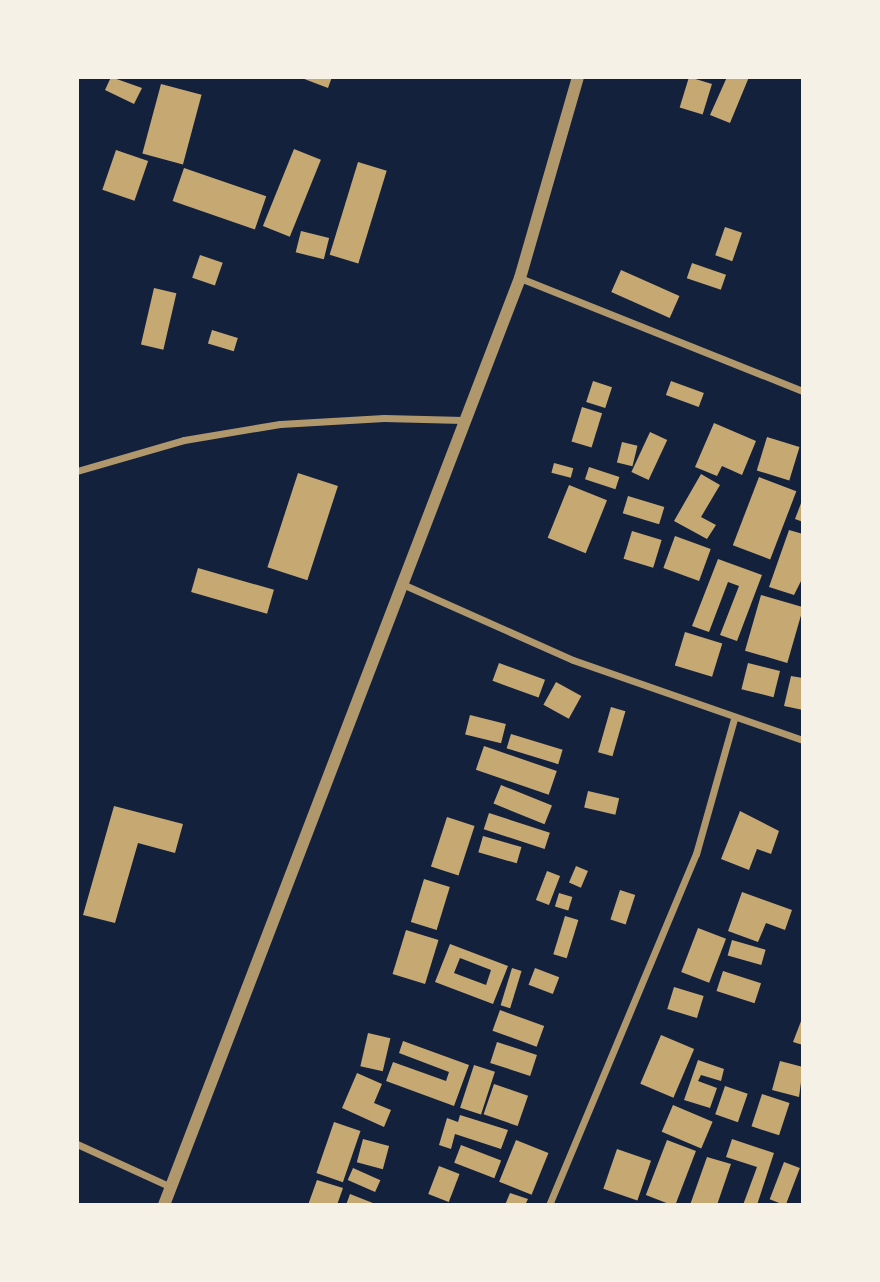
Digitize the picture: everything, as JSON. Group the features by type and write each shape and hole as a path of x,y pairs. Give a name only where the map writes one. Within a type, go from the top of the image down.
{"street":[{"path":"164,1205 400,583 520,278 578,77"},
{"path":"520,278 803,391"},
{"path":"77,471 184,440 280,424 384,418 463,419"},
{"path":"400,583 573,660 734,719 803,740"},
{"path":"549,1205 696,854 734,719"},
{"path":"77,1144 171,1188"}],"building":[{"path":"111,77 142,88 134,104 105,90"},
{"path":"299,77 332,77 328,88"},
{"path":"689,77 712,84 703,115 680,108"},
{"path":"727,77 749,77 730,123 710,115"},
{"path":"161,84 202,95 183,164 142,154"},
{"path":"294,149 321,160 290,237 263,226"},
{"path":"116,150 148,161 134,201 102,190"},
{"path":"358,162 387,171 358,264 330,255"},
{"path":"184,168 266,196 255,229 173,201"},
{"path":"725,227 742,233 732,261 715,255"},
{"path":"301,231 329,238 324,259 296,252"},
{"path":"200,255 223,263 215,286 192,278"},
{"path":"692,263 726,275 721,290 687,278"},
{"path":"621,270 679,296 670,318 611,292"},
{"path":"154,288 176,293 163,350 141,345"},
{"path":"212,330 238,338 234,351 208,343"},
{"path":"593,381 612,387 605,408 586,402"},
{"path":"671,381 704,393 699,407 666,395"},
{"path":"582,407 602,413 592,448 571,441"},
{"path":"714,423 756,441 742,475 722,466 717,476 695,467"},
{"path":"650,432 667,440 649,480 631,472"},
{"path":"767,437 800,447 789,480 757,470"},
{"path":"622,442 638,446 632,466 617,462"},
{"path":"554,463 573,468 571,478 551,473"},
{"path":"589,467 619,477 615,489 585,479"},
{"path":"298,473 338,486 307,580 267,567"},
{"path":"701,474 720,485 701,517 716,525 707,539 674,521"},
{"path":"759,477 796,491 770,559 733,545"},
{"path":"569,485 607,500 586,553 548,538"},
{"path":"628,496 664,507 659,524 623,513"},
{"path":"803,498 803,522 795,519"},
{"path":"789,530 803,534 803,577 794,595 769,587"},
{"path":"632,531 662,540 653,568 624,559"},
{"path":"675,536 711,549 699,581 663,568"},
{"path":"718,559 762,575 737,641 720,635 739,586 728,582 709,632 692,626"},
{"path":"198,568 274,590 267,614 191,592"},
{"path":"761,595 803,607 787,663 745,651"},
{"path":"685,632 722,643 712,677 675,665"},
{"path":"499,663 545,680 539,698 493,681"},
{"path":"748,663 780,671 773,697 741,689"},
{"path":"791,676 803,678 803,710 784,706"},
{"path":"556,682 581,696 569,719 543,705"},
{"path":"611,707 625,711 612,756 598,752"},
{"path":"470,715 506,724 501,743 465,734"},
{"path":"511,734 563,750 558,764 507,748"},
{"path":"484,746 557,771 549,795 476,770"},
{"path":"501,785 552,806 545,824 494,804"},
{"path":"588,791 619,798 615,815 584,808"},
{"path":"114,806 183,824 175,853 138,843 115,923 83,915"},
{"path":"740,811 779,831 771,854 757,849 749,870 721,859"},
{"path":"489,813 550,833 545,849 484,829"},
{"path":"447,817 475,826 459,875 431,866"},
{"path":"483,836 521,847 517,863 478,852"},
{"path":"576,866 588,871 581,888 569,883"},
{"path":"547,871 560,876 549,905 536,900"},
{"path":"424,879 450,887 437,930 411,922"},
{"path":"620,890 635,895 626,924 610,919"},
{"path":"742,892 792,910 785,930 766,923 758,942 728,931"},
{"path":"559,893 572,897 568,910 555,906"},
{"path":"565,916 578,920 567,958 553,954"},
{"path":"698,928 726,939 709,983 681,972"},
{"path":"406,930 439,940 425,984 393,974"},
{"path":"732,940 766,950 761,965 728,955"},
{"path":"450,944 508,966 493,1004 435,982","holes":["460,958 491,970 486,985 454,973"]},
{"path":"512,968 522,971 510,1008 501,1005"},
{"path":"535,968 559,977 553,994 529,985"},
{"path":"723,971 761,983 755,1003 717,991"},
{"path":"674,987 704,996 697,1018 667,1009"},
{"path":"500,1010 544,1026 537,1047 492,1031"},
{"path":"803,1016 803,1045 793,1042"},
{"path":"368,1033 390,1038 383,1071 360,1066"},
{"path":"661,1035 694,1049 673,1098 640,1084"},
{"path":"403,1041 469,1065 454,1106 386,1081 393,1062 446,1081 449,1072 399,1053"},
{"path":"497,1042 537,1055 530,1076 490,1063"},
{"path":"698,1060 724,1069 721,1081 701,1075 698,1081 717,1088 710,1108 684,1100"},
{"path":"780,1061 803,1067 799,1097 772,1090"},
{"path":"474,1065 495,1072 481,1115 460,1108"},
{"path":"357,1073 382,1084 374,1103 391,1110 384,1127 342,1108"},
{"path":"494,1084 528,1096 518,1126 484,1114"},
{"path":"725,1086 748,1094 738,1122 715,1114"},
{"path":"762,1094 790,1103 779,1135 751,1126"},
{"path":"673,1105 713,1122 701,1148 662,1132"},
{"path":"460,1115 508,1130 501,1149 455,1134 451,1149 439,1145 447,1118 458,1122"},
{"path":"334,1122 360,1131 343,1182 316,1173"},
{"path":"363,1139 389,1146 383,1169 357,1162"},
{"path":"732,1139 774,1153 757,1205 743,1205 757,1167 726,1157"},
{"path":"516,1140 548,1153 532,1195 499,1182"},
{"path":"667,1140 696,1151 675,1205 646,1195"},
{"path":"461,1145 501,1160 494,1178 454,1163"},
{"path":"617,1149 651,1161 637,1200 603,1189"},
{"path":"707,1157 731,1164 717,1205 690,1205"},
{"path":"784,1162 800,1168 786,1205 770,1199"},
{"path":"439,1166 460,1174 449,1202 428,1194"},
{"path":"353,1168 380,1180 375,1192 348,1180"},
{"path":"317,1180 343,1188 337,1205 308,1205"},
{"path":"510,1193 528,1199 525,1205 505,1205"},
{"path":"350,1194 378,1205 346,1205"}]}
